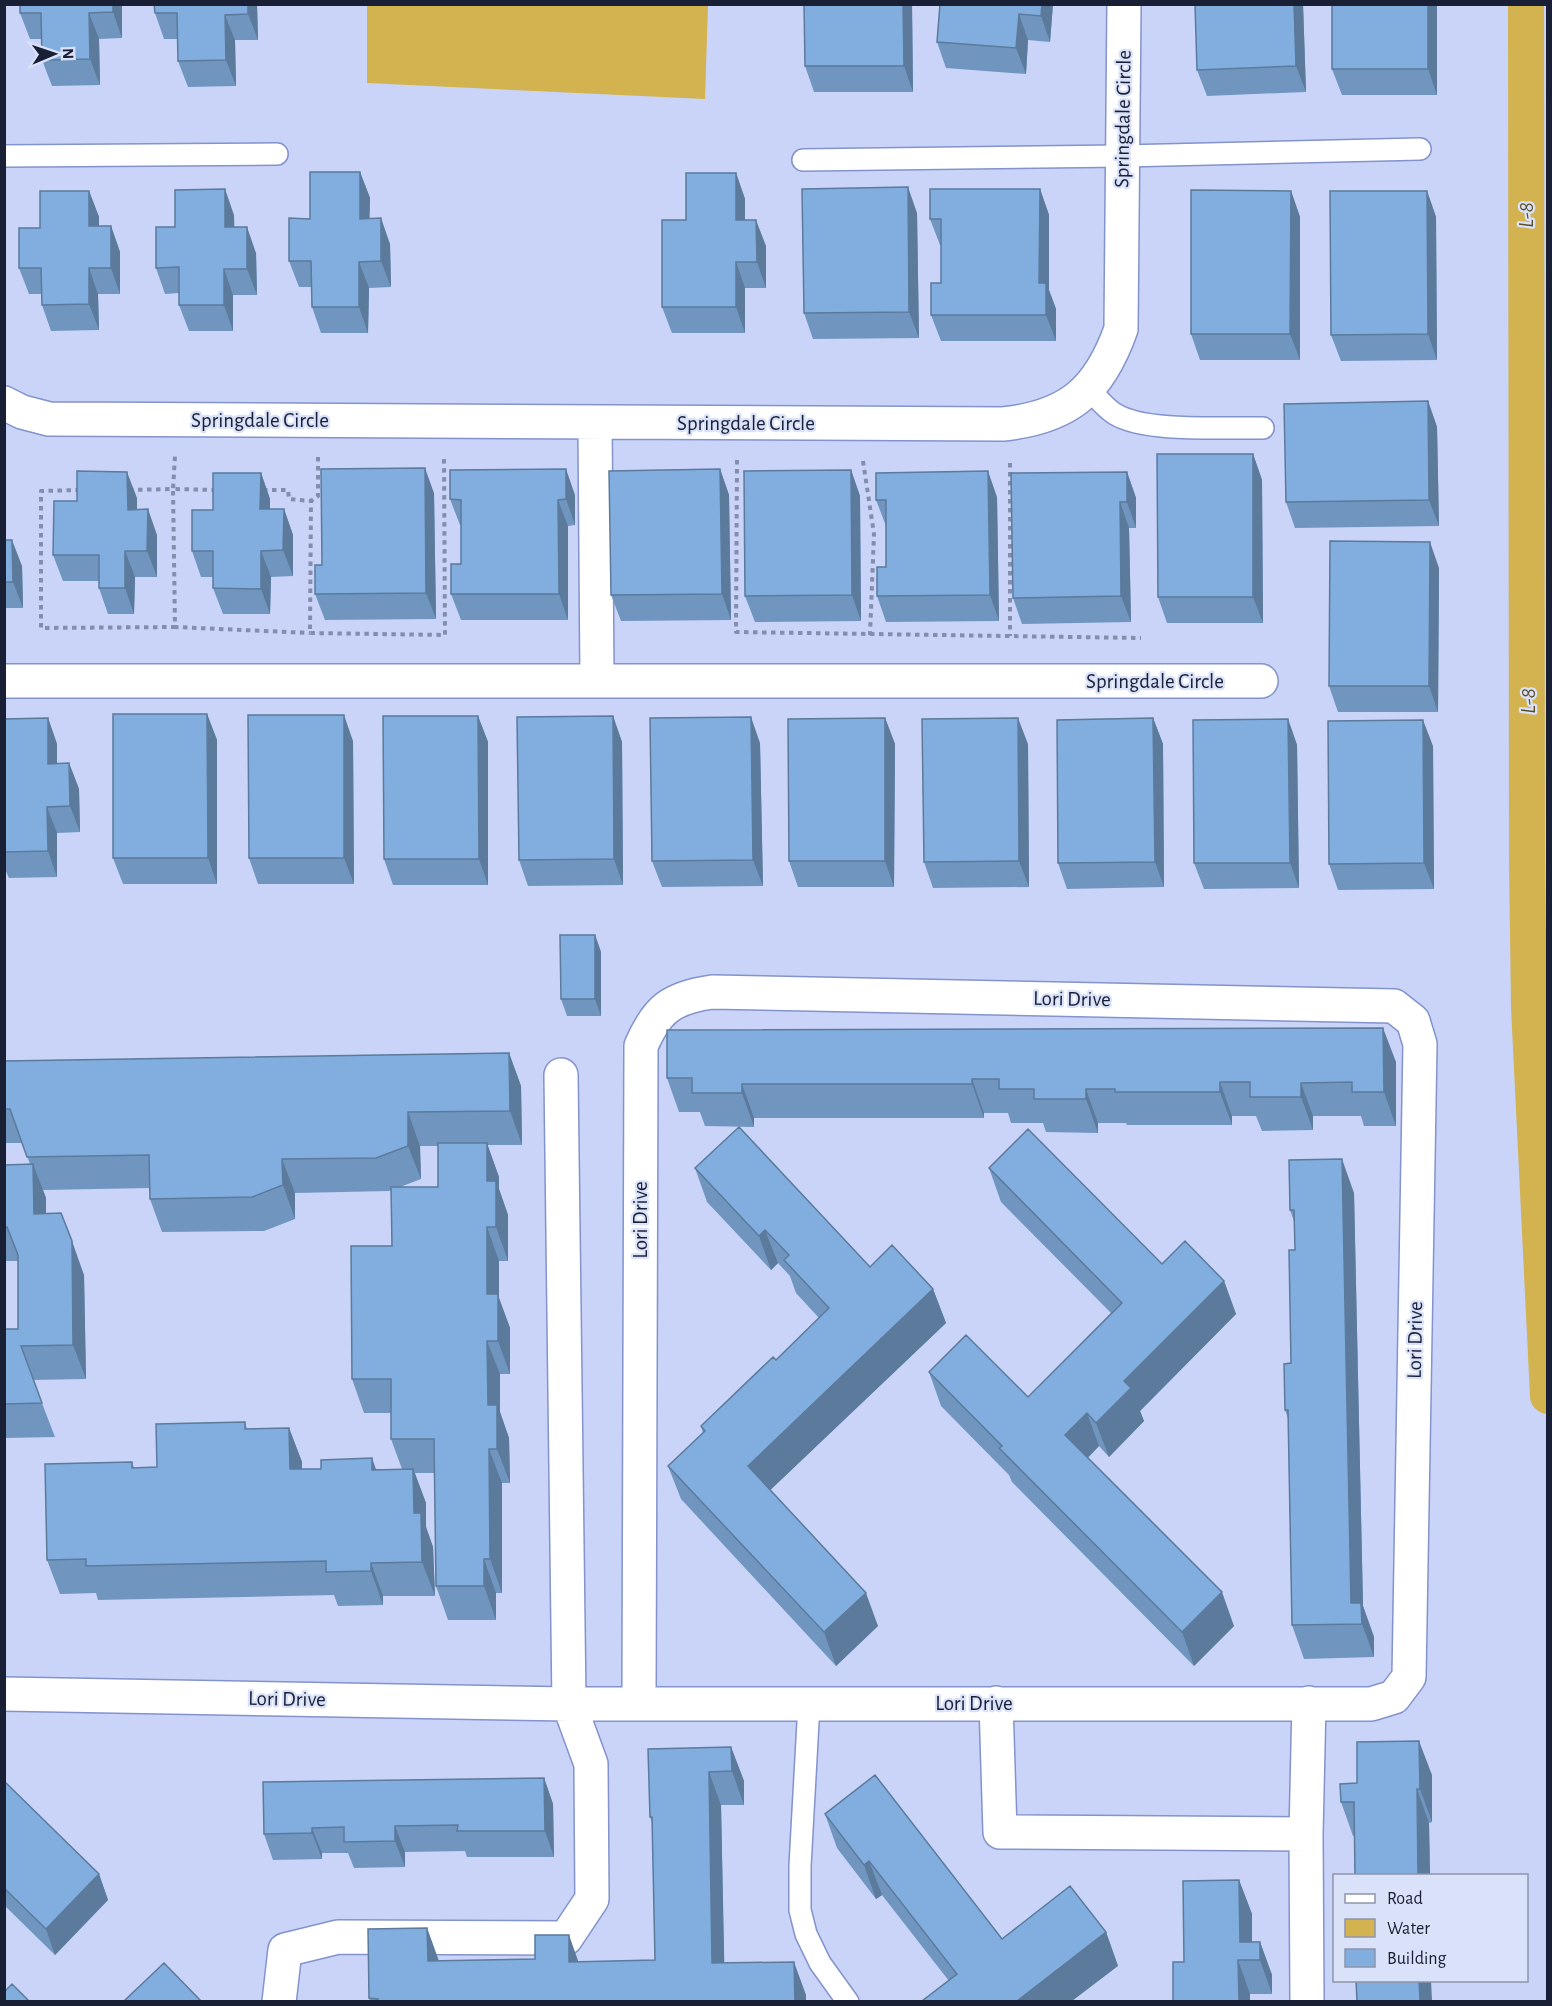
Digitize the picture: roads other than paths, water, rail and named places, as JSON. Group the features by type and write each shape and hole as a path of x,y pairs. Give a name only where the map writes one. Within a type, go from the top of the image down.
{"street":[{"name":"Springdale Circle","path":"4,403 22,412 48,419 1003,424 1030,421 1056,412 1079,397 1098,378 1112,355 1120,329 1124,4"},
{"path":"595,422 597,680"},
{"name":"Springdale Circle","path":"4,681 1261,681"},
{"name":"Lori Drive","path":"4,1694 569,1704 639,1704 809,1704 996,1703 1371,1704 1394,1697 1409,1677 1420,1044 1413,1021 1394,1006 712,992 688,995 666,1007 650,1024 641,1046 639,1704"},
{"path":"279,2001 285,1950 338,1937 566,1938 592,1899 591,1764 569,1704 561,1075"},
{"path":"996,1703 1000,1832 1306,1834"},
{"path":"1307,2001 1306,1834 1309,1703"}],"lane":[{"path":"803,160 1420,149"},
{"path":"4,156 277,154"},
{"path":"1088,388 1114,413 1148,426 1263,428"},
{"path":"809,1704 800,1866 800,1910 806,1934 820,1963 848,2001"}],"water":[{"path":"367,5 708,5 705,99 367,83"}],"waterway":[{"name":"L-8","path":"1526,4 1529,1007 1548,1396"}]}
